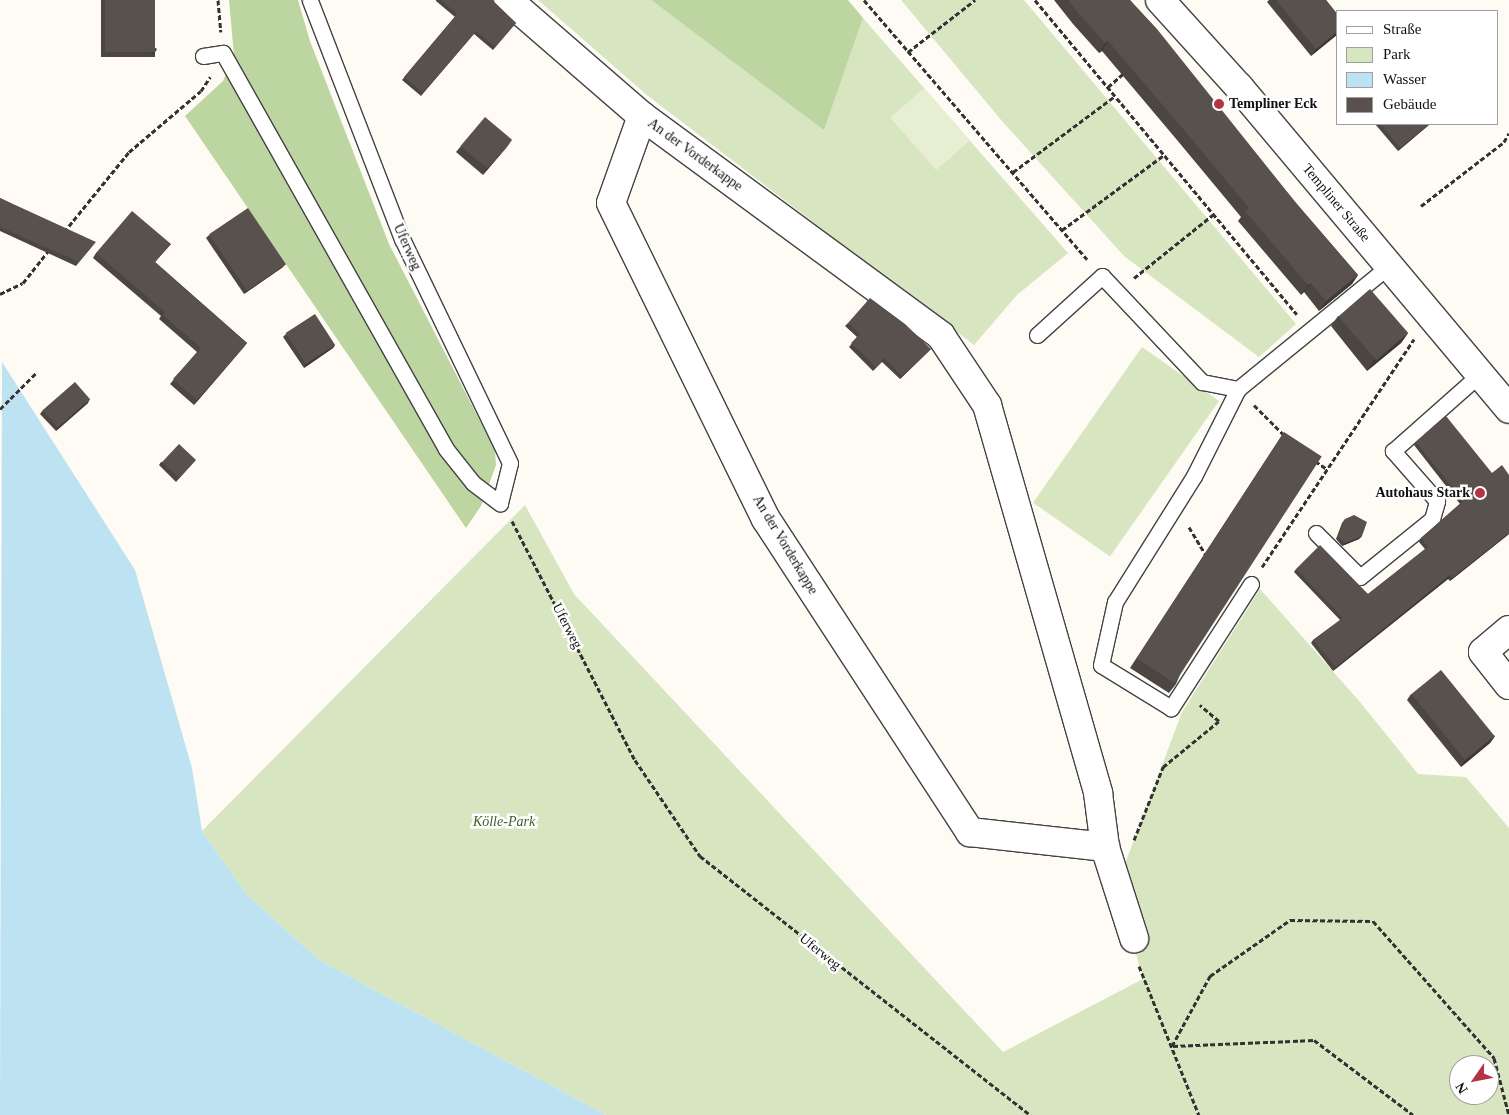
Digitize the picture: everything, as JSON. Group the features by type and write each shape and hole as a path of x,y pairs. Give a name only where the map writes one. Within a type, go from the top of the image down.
{"street":[{"name":"An der Vorderkappe","path":"508,0 642,116 941,336 986,405 1098,794 1105,848 1134,938"},
{"name":"Templiner Straße","path":"1160,0 1239,87 1509,409"},
{"name":"An der Vorderkappe","path":"642,116 611,203 766,519 970,832 1105,848"},
{"path":"1509,630 1482,652 1509,685"}],"lane":[{"name":"Uferweg","path":"310,0 402,240 510,463 500,504"},
{"path":"203,56 223,53 446,449 473,483 500,504"},
{"path":"1251,584 1171,708 1101,665 1115,602 1176,504 1238,389 1389,266"},
{"path":"1038,335 1102,276 1202,382 1238,389"},
{"path":"1316,533 1360,578 1432,519 1437,501 1393,451 1480,374"}],"path":[{"path":"60,237 129,152 201,91 223,53 218,0"},
{"path":"864,0 1102,276"},
{"path":"908,52 976,0"},
{"path":"1035,0 1310,329"},
{"path":"1108,87 1127,70"},
{"path":"1013,172 1115,96"},
{"path":"1421,206 1504,142 1509,133"},
{"path":"1062,230 1164,154"},
{"path":"1116,291 1214,214"},
{"path":"0,294 23,283 54,244"},
{"path":"1251,584 1414,340 1437,323"},
{"path":"0,409 37,372"},
{"path":"1238,389 1292,442"},
{"path":"1313,459 1327,469"},
{"name":"Uferweg","path":"500,504 517,527 636,760 700,856 1030,1115"},
{"path":"1176,504 1204,553 1212,558"},
{"path":"1117,885 1163,767 1219,721 1202,707"},
{"path":"1172,1046 1210,976 1290,920 1373,921 1494,1058 1509,1115"},
{"path":"1134,938 1143,979 1199,1115"},
{"path":"1172,1046 1314,1040 1413,1115"}],"green space":[{"path":"229,0 298,0 310,41 389,244 495,450 496,465 481,506 466,528 185,116 223,81 234,56"},
{"path":"538,0 651,0 824,129 863,18 1068,253 1017,295 974,345 648,96"},
{"path":"651,0 848,0 863,18 824,130"},
{"path":"901,0 1024,0 1296,324 1259,357 1124,256 1002,121"},
{"path":"924,88 970,141 936,170 890,118"},
{"path":"1142,347 1219,401 1110,557 1033,503"},
{"name":"Kölle-Park","path":"525,505 574,594 1003,1052 1143,979 1117,885 1182,712 1260,589 1360,702 1418,774 1466,777 1509,828 1509,1115 606,1115 319,960 247,895 202,831"}],"water":[{"path":"2,362 135,570 192,768 202,831 247,895 319,960 606,1115 0,1115"}],"building":[{"path":"105,0 155,0 155,52 105,52"},
{"path":"441,0 492,0 516,23 495,47 476,31 423,93 404,77 457,14"},
{"path":"1068,0 1130,0 1157,29 1296,203 1358,275 1326,301 1311,283 1308,285 1245,211 1249,208 1184,130 1108,41 1105,43"},
{"path":"1276,0 1326,0 1336,12 1336,33 1316,49"},
{"path":"485,117 512,139 487,169 461,146"},
{"path":"1381,125 1428,125 1400,148"},
{"path":"0,198 96,242 79,262 0,227"},
{"path":"248,208 286,264 247,291 209,234"},
{"path":"132,211 171,244 155,262 247,343 197,400 173,379 201,348 163,315 165,312 96,253"},
{"path":"1370,289 1408,333 1376,360 1338,317"},
{"path":"870,298 905,324 931,349 902,376 884,358 876,367 851,343 860,334 848,323"},
{"path":"315,314 335,345 306,364 286,333"},
{"path":"75,382 90,399 58,428 43,410"},
{"path":"1446,416 1492,473 1502,465 1509,475 1509,533 1452,578 1450,575 1336,667 1313,640 1343,618 1296,569 1320,545 1368,594 1428,547 1421,538 1463,501 1416,442"},
{"path":"1284,432 1322,457 1175,683 1137,658"},
{"path":"179,444 196,460 179,478 162,462"},
{"path":"1354,515 1367,522 1362,536 1345,543 1338,536 1345,519"},
{"path":"1441,670 1494,736 1465,760 1411,694"}],"place":[{"name":"Templiner Eck","path":"1219,104"},
{"name":"Autohaus Stark","path":"1480,493"}]}
